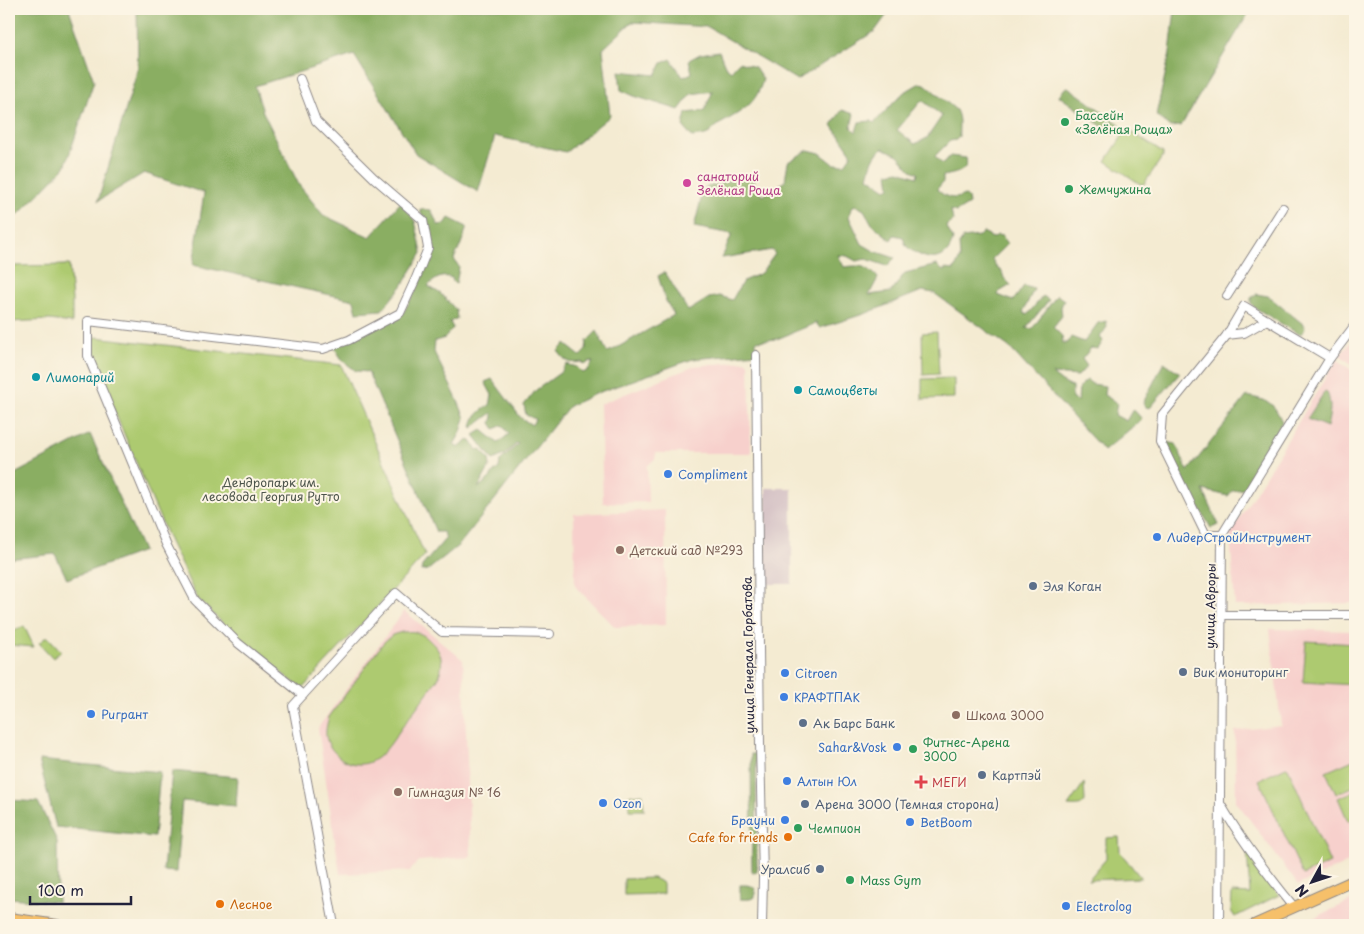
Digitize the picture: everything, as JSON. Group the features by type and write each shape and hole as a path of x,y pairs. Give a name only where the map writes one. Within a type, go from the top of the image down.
{"main road":[{"path":"1254,925 1355,880"},
{"path":"9,918 52,925"}],"street":[{"path":"300,80 316,121 374,178 423,220 428,248 400,312 349,340 323,349 88,322 87,338 88,356 166,544 195,600 238,642 303,695"},
{"path":"1227,296 1283,208"},
{"path":"1330,358 1244,306 1227,335 1162,415 1160,441 1206,535 1222,535 1330,358 1355,326"},
{"path":"1227,335 1244,333 1267,320"},
{"name":"улица Генерала Горбатова","path":"756,355 763,877 762,925"},
{"name":"улица Авроры","path":"1219,925 1222,535"},
{"path":"334,925 293,706 396,593 442,632 550,634"},
{"path":"1222,616 1355,615"},
{"path":"1220,804 1258,860 1294,907"}],"shaded area":[{"path":"1355,337 1355,367 1340,355"},
{"path":"1337,359 1355,373 1355,603 1235,606 1230,534"},
{"path":"746,361 749,364 751,453 656,453 655,459 647,466 648,502 603,503 600,404 695,366"},
{"path":"766,488 792,488 792,584 766,584"},
{"name":"Детский сад №293","path":"665,510 666,625 615,627 575,586 574,514"},
{"name":"Гимназия № 16","path":"404,611 463,660 471,857 419,861 410,871 340,874 318,728"},
{"path":"1270,629 1355,631 1355,859 1298,885 1236,801 1235,731 1281,725"},
{"path":"1355,899 1355,925 1299,925"}],"green space":[{"path":"9,9 69,9 94,81 65,167 18,215 9,210"},
{"path":"137,9 891,9 875,31 797,80 708,27 632,22 603,49 610,116 566,152 495,136 478,192 416,154 354,55 255,86 263,112 299,185 323,215 370,237 401,202 415,221 422,253 402,286 382,310 357,312 354,300 193,265 204,193 144,173 98,201 138,69"},
{"path":"1175,9 1251,9 1181,126 1170,127 1156,115 1170,53"},
{"path":"719,51 725,66 731,71 739,62 755,67 763,79 756,96 746,108 706,135 692,137 683,126 686,113 704,111 713,91 691,94 679,110 621,90 619,71 656,75 662,63 671,59 683,77 692,73 689,60 700,54"},
{"path":"920,83 925,84 956,110 959,120 959,137 956,140 950,141 935,156 943,164 950,156 966,158 967,163 960,172 943,176 943,182 937,189 949,197 957,198 964,195 968,198 969,204 956,212 951,210 953,221 946,226 953,239 951,245 945,254 935,258 924,257 911,250 906,245 903,237 894,235 891,240 872,224 864,210 855,205 851,208 849,217 862,244 874,251 895,258 887,266 866,259 856,261 847,256 838,255 844,267 867,268 878,278 869,295 891,292 905,273 937,265 944,272 944,269 954,270 960,258 959,244 963,238 979,236 983,232 994,238 997,235 1002,236 1007,244 992,259 996,267 1002,272 1004,278 1011,285 999,292 998,295 1013,301 1024,286 1034,289 1023,312 1027,315 1043,296 1049,300 1026,328 1032,329 1057,295 1064,300 1061,307 1062,316 1053,327 1062,336 1063,343 1068,343 1071,337 1084,342 1098,323 1106,321 1107,327 1100,337 1103,341 1098,349 1091,348 1082,359 1087,366 1078,376 1052,374 1072,387 1072,399 1078,401 1079,387 1087,380 1092,384 1105,386 1104,395 1117,403 1115,415 1126,421 1133,409 1142,419 1104,451 1009,347 934,293 922,291 867,313 820,328 816,323 777,339 756,341 756,353 693,359 597,393 569,406 459,545 428,570 421,571 422,566 446,538 443,532 436,532 368,372 356,371 343,361 334,347 403,313 421,281 430,259 431,252 420,209 431,210 438,225 445,224 449,218 467,227 454,259 459,267 456,284 452,278 442,277 436,279 428,286 441,294 456,310 457,319 450,322 453,328 445,338 435,341 434,352 465,418 461,432 454,445 459,448 466,440 471,441 477,450 480,449 489,459 490,466 478,488 490,478 499,468 500,461 518,444 504,455 493,460 474,435 482,430 498,443 509,434 502,425 495,429 491,423 492,413 472,428 478,414 490,405 492,395 485,382 492,379 521,418 532,425 535,419 526,415 524,405 536,390 561,372 566,364 577,367 583,373 588,370 593,362 590,361 585,365 582,362 574,363 566,360 558,351 565,344 580,356 586,350 587,341 597,331 607,352 674,315 666,301 658,276 665,272 688,311 709,298 719,296 732,300 743,281 761,273 775,254 772,250 722,258 732,234 694,227 704,188 749,175 763,196 785,181 788,162 808,150 820,153 834,164 845,164 852,154 832,125 842,110 854,114 851,127 856,132 859,122 872,121 874,123 903,93","holes":["922,100 942,116 927,138 915,144 897,130","883,148 898,155 911,170 918,173 917,177 899,171 888,173 890,187 886,189 868,177 871,164"]},
{"path":"1068,87 1118,123 1120,126 1114,135 1059,96"},
{"path":"1127,129 1163,153 1163,156 1144,184 1140,184 1106,161"},
{"path":"69,265 72,323 50,320 9,322 9,266"},
{"path":"1256,294 1268,296 1303,324 1304,331 1300,334 1297,333 1254,307 1251,303 1251,298"},
{"path":"937,332 939,374 923,375 922,333"},
{"name":"Дендропарк им. лесовода Георгия Рутто","path":"95,337 341,365 425,555 302,689 241,641 197,598 170,542 88,349"},
{"path":"1164,362 1180,373 1150,408 1146,407 1143,403"},
{"path":"954,378 954,398 922,399 922,379"},
{"path":"1325,391 1329,396 1330,405 1327,427 1307,419"},
{"path":"1247,396 1269,403 1276,410 1282,422 1246,487 1232,491 1228,496 1203,490 1219,525 1211,528 1186,485 1166,442 1176,444 1188,471"},
{"path":"90,434 143,551 67,579 55,554 9,559 9,477"},
{"path":"24,626 34,647 9,645 9,634"},
{"path":"402,632 419,633 433,644 441,657 439,677 389,745 377,758 363,764 345,761 337,755 327,741 326,728 329,717 383,643 392,635"},
{"path":"47,636 61,651 53,658 39,643"},
{"path":"1306,641 1355,644 1355,685 1303,682"},
{"path":"751,754 756,754 757,872 752,872"},
{"path":"39,760 160,772 154,837 56,827"},
{"path":"1353,760 1355,765 1355,786 1336,794 1326,772"},
{"path":"1286,767 1330,863 1303,875 1259,780"},
{"path":"172,771 238,777 236,806 182,801 176,872 163,871"},
{"path":"1084,783 1084,803 1078,806 1068,806"},
{"path":"1355,791 1355,818 1348,821 1338,798"},
{"path":"643,794 644,810 629,810 629,795"},
{"path":"9,800 38,802 57,841 58,902 9,898"},
{"path":"1119,837 1120,852 1141,878 1088,880 1106,859 1106,838"},
{"path":"1247,850 1279,895 1235,917 1231,911 1232,893 1250,894"},
{"path":"653,878 663,883 663,894 624,895 624,879"},
{"path":"740,885 748,885 754,888 755,894 753,898 740,899"}],"place":[{"name":"Бассейн «Зелёная Роща»","path":"1065,122"},
{"name":"санаторий Зелёная Роща","path":"687,183"},
{"name":"Жемчужина","path":"1069,189"},
{"name":"Лимонарий","path":"36,377"},
{"name":"Самоцветы","path":"798,390"},
{"name":"Compliment","path":"668,474"},
{"name":"ЛидерСтройИнструмент","path":"1157,537"},
{"name":"Детский сад №293","path":"620,550"},
{"name":"Эля Коган","path":"1033,586"},
{"name":"Вик мониторинг","path":"1183,672"},
{"name":"Citroen","path":"785,673"},
{"name":"КРАФТПАК","path":"784,697"},
{"name":"Ригрант","path":"91,714"},
{"name":"Школа 3000","path":"956,715"},
{"name":"Ак Барс Банк","path":"803,723"},
{"name":"Sahar&Vosk","path":"897,747"},
{"name":"Фитнес-Арена 3000","path":"913,749"},
{"name":"Картпэй","path":"982,775"},
{"name":"Алтын Юл","path":"787,781"},
{"name":"МЕГИ","path":"921,782"},
{"name":"Гимназия № 16","path":"398,792"},
{"name":"Ozon","path":"603,803"},
{"name":"Арена 3000 (Темная сторона)","path":"805,804"},
{"name":"Брауни","path":"785,820"},
{"name":"BetBoom","path":"910,822"},
{"name":"Чемпион","path":"798,828"},
{"name":"Cafe for friends","path":"788,837"},
{"name":"Уралсиб","path":"820,869"},
{"name":"Mass Gym","path":"850,880"},
{"name":"Лесное","path":"220,904"},
{"name":"Electrolog","path":"1066,906"}]}
